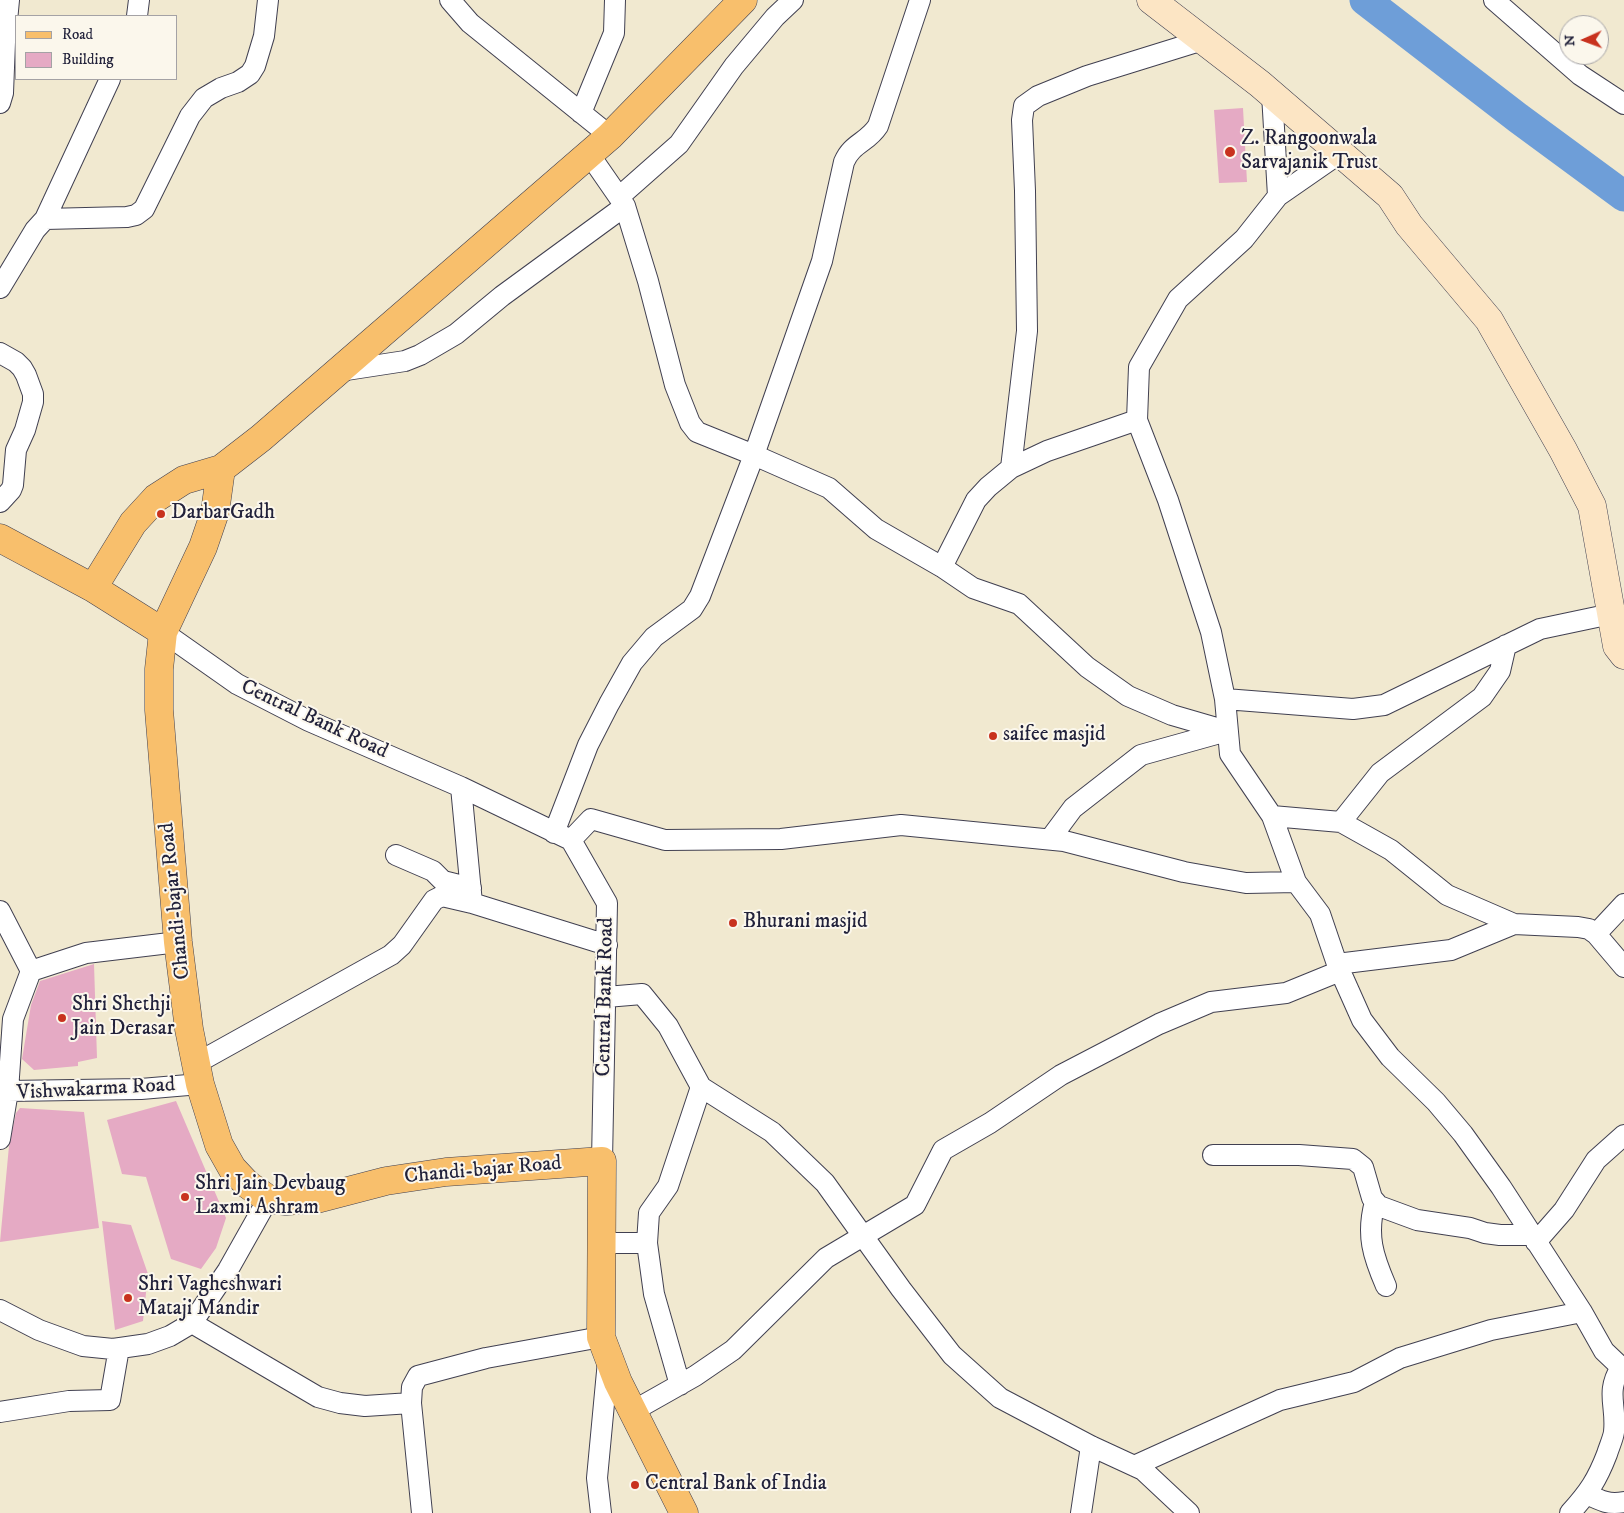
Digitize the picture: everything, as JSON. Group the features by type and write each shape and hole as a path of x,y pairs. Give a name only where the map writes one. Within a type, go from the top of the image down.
{"main road":[{"path":"93,588 133,523 156,498 184,480 221,469 340,371 610,136 743,0"},
{"path":"0,538 93,588 163,632 192,573 209,530 215,512 221,469"},
{"name":"Chandi-bajar Road","path":"163,632 159,669 159,710 178,942 198,1074 219,1145 232,1168 247,1184 268,1199 286,1201 317,1198 386,1181 446,1172 602,1161"},
{"name":"Central Bank Road","path":"602,1161 605,1348 633,1411 684,1513"}],"street":[{"path":"0,103 3,93 9,0"},
{"path":"136,15 140,0"},
{"path":"45,219 127,217 140,213 144,209 190,116 204,98 221,88 238,82 250,74 255,66 264,36 268,0"},
{"path":"450,0 470,23 610,136"},
{"path":"581,113 614,32 615,0"},
{"path":"340,371 405,361 442,343 456,334 622,202 678,144 734,66 793,0"},
{"path":"562,836 588,745 632,664 654,637 692,609 700,596 754,455 822,261 844,162 851,149 867,138 878,126 920,0"},
{"path":"1151,0 1272,94 1390,196 1409,225 1489,320 1563,450 1592,506 1617,646 1624,655"},
{"path":"1494,0 1580,75 1624,104"},
{"path":"1010,468 1027,331 1022,120 1024,106 1038,96 1087,76 1203,40"},
{"path":"0,288 35,230 45,219 110,80"},
{"path":"1272,94 1278,196"},
{"path":"1340,153 1278,196 1244,239 1178,300 1139,367 1137,420 1168,500 1211,632 1225,699 1230,754 1272,816 1296,882 1320,914 1339,968 1362,1020 1390,1057 1436,1102 1463,1134 1501,1187 1582,1312 1604,1351 1622,1369 1614,1379 1612,1387 1613,1438 1588,1494 1570,1513"},
{"path":"589,154 622,202 648,281 675,385 690,423 697,432 830,488 876,528 942,567 973,588 1019,604 1087,666 1128,696 1172,715 1227,731"},
{"path":"0,353 16,362 26,375 33,394 33,402 25,430 16,450 13,485 0,502"},
{"path":"942,567 976,500 1010,468 1047,451 1137,420"},
{"path":"1225,699 1345,709 1384,705 1540,629 1611,614"},
{"name":"Central Bank Road","path":"163,632 237,684 309,721 461,787 562,836 608,902 602,1161"},
{"path":"1341,822 1380,774 1482,697 1500,671 1506,645"},
{"path":"1050,839 1073,808 1140,755 1227,731"},
{"path":"461,787 472,896"},
{"path":"1272,816 1341,822 1391,850 1447,895 1514,924 1589,929 1596,934 1624,967"},
{"path":"562,836 591,819 665,840 781,838 901,825 1064,840 1184,872 1246,883 1296,882"},
{"path":"396,855 433,871 443,881 472,896 607,945"},
{"path":"198,1074 392,955 402,945 438,897 472,896"},
{"path":"1596,934 1624,904"},
{"path":"0,911 32,971 13,1019 4,1092"},
{"path":"633,1411 734,1350 826,1258 915,1205 944,1150 990,1123 1061,1075 1159,1024 1211,1002 1286,992 1339,968 1451,950 1514,924"},
{"path":"32,971 86,953 178,942"},
{"path":"606,996 642,994 668,1026 701,1087 772,1132 825,1183 901,1289 952,1355 1000,1398 1091,1446 1143,1470 1189,1513"},
{"name":"Vishwakarma Road","path":"0,1139 4,1092 141,1089 198,1074"},
{"path":"680,1384 654,1294 647,1243 649,1213 668,1186 701,1087"},
{"path":"1213,1154 1299,1155 1353,1159 1364,1167 1378,1206 1417,1220 1470,1228 1492,1234 1533,1238 1564,1210 1596,1160 1624,1135"},
{"path":"0,1310 39,1330 83,1346 120,1348 148,1344 170,1336 192,1323 228,1270 268,1199"},
{"path":"1375,1202 1370,1224 1373,1254 1386,1286"},
{"path":"602,1243 647,1243"},
{"path":"1134,1466 1280,1400 1354,1382 1400,1358 1491,1330 1582,1312"},
{"path":"192,1323 318,1398 365,1406 411,1403"},
{"path":"0,1412 69,1401 110,1400 120,1348"},
{"path":"422,1513 411,1403 412,1387 418,1376 486,1358 605,1348 597,1478 601,1513"},
{"path":"1081,1513 1091,1446"},
{"path":"1588,1494 1603,1502 1616,1504 1624,1502"}],"building":[{"path":"1243,108 1247,182 1219,183 1214,110"},
{"name":"Shri Shethji Jain Derasar","path":"94,964 97,1058 78,1062 78,1066 34,1070 22,1059 31,1005 40,981"},
{"name":"Shri Jain Devbaug Laxmi Ashram","path":"176,1101 226,1218 216,1248 201,1269 171,1259 146,1177 122,1174 107,1120"},
{"path":"20,1108 84,1112 99,1228 0,1242 9,1146 16,1113"},
{"name":"Shri Vagheshwari Mataji Mandir","path":"102,1221 131,1225 148,1274 143,1321 115,1330"}],"waterway":[{"path":"1365,0 1518,118 1624,196"}],"place":[{"name":"Z. Rangoonwala Sarvajanik Trust","path":"1230,152"},
{"name":"DarbarGadh","path":"161,514"},
{"name":"saifee masjid","path":"993,736"},
{"name":"Bhurani masjid","path":"733,923"},
{"name":"Shri Shethji Jain Derasar","path":"62,1018"},
{"name":"Shri Jain Devbaug Laxmi Ashram","path":"185,1197"},
{"name":"Shri Vagheshwari Mataji Mandir","path":"128,1298"},
{"name":"Central Bank of India","path":"635,1485"}]}
